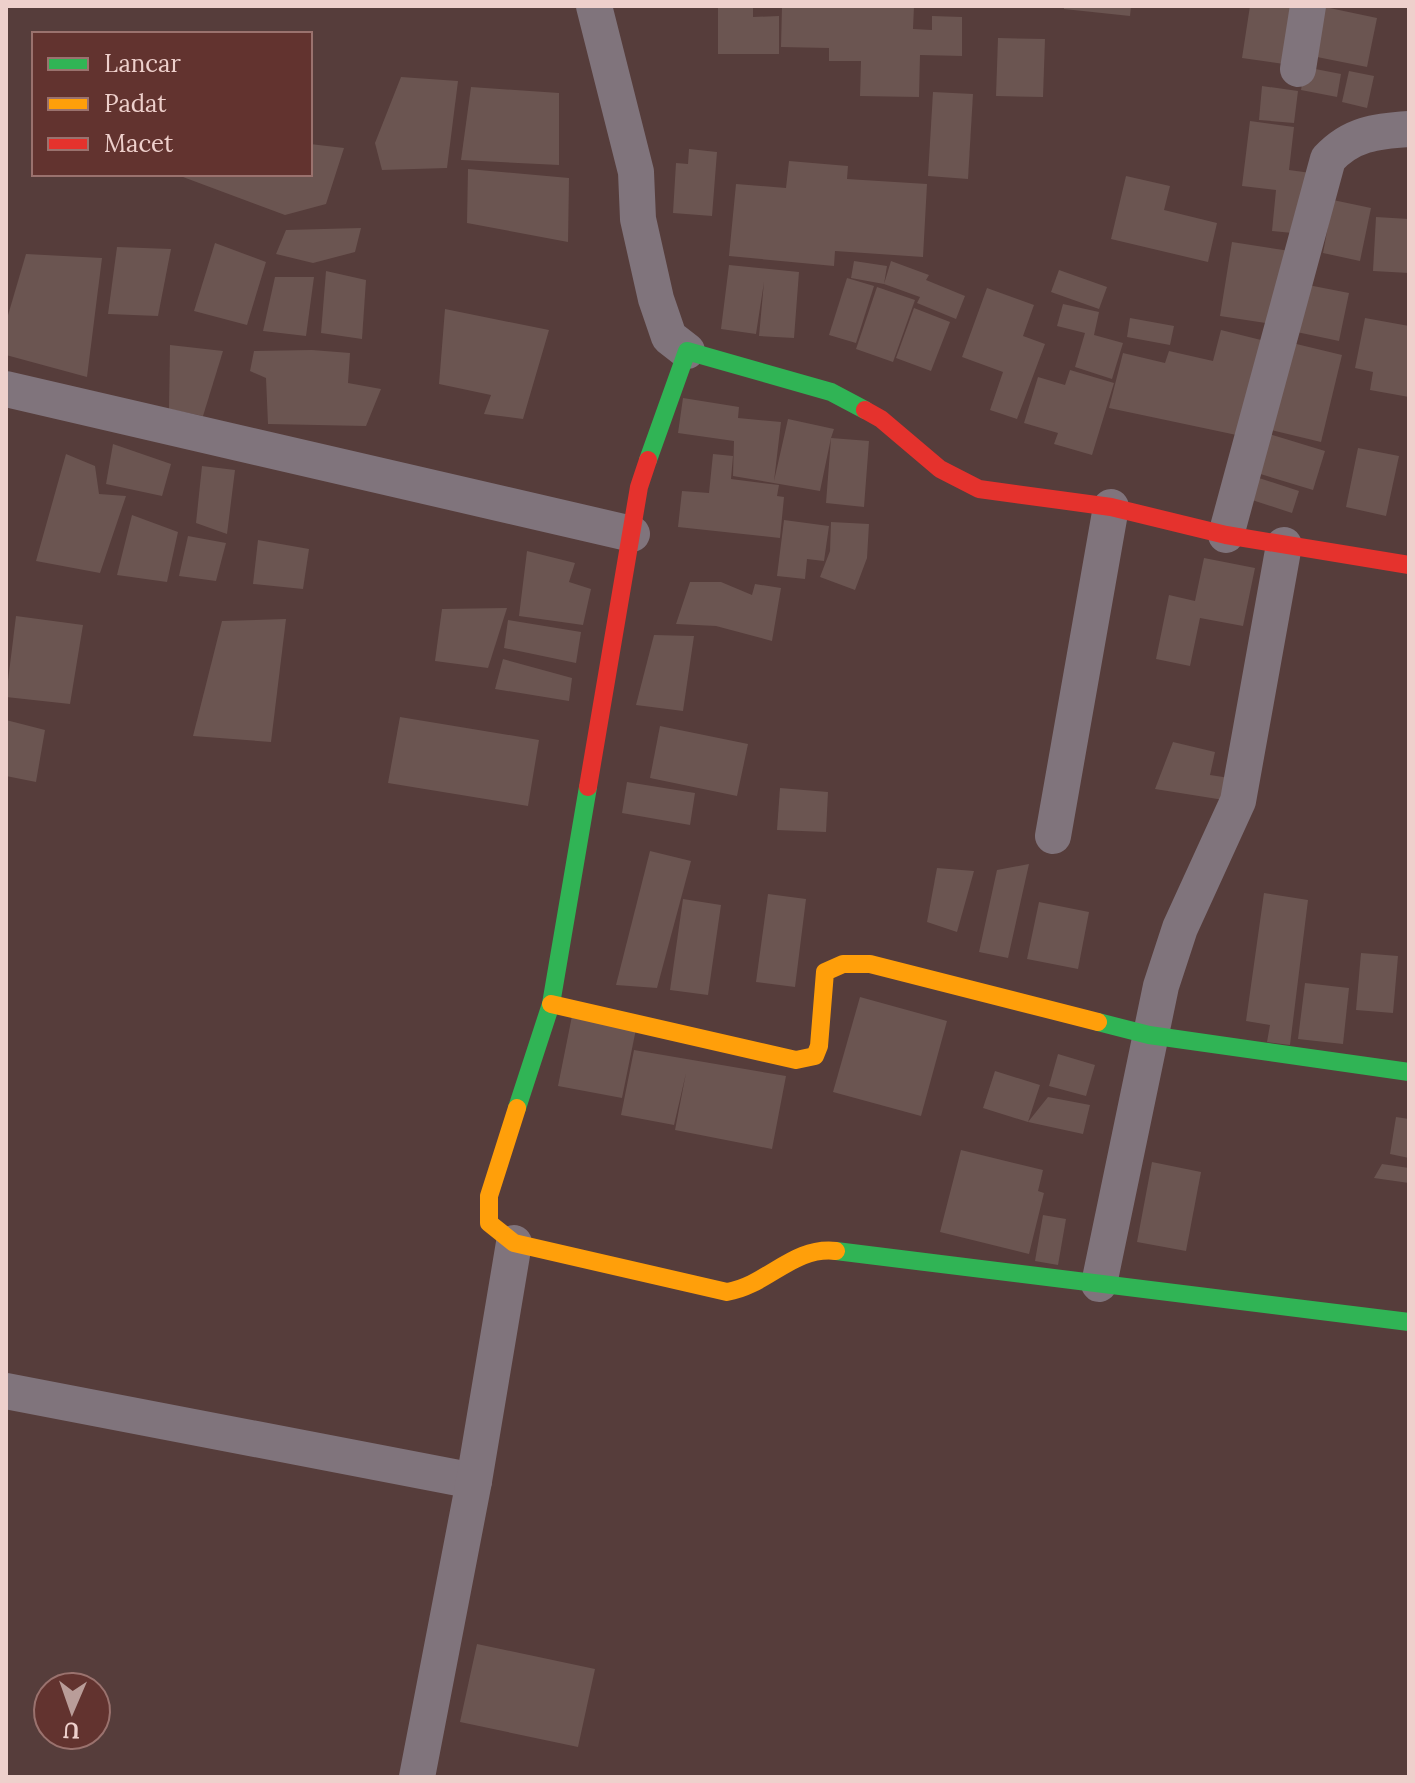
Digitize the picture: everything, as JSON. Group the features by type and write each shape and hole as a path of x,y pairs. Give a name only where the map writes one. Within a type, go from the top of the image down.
{"street":[{"path":"594,6 636,172 638,219 656,299 669,337 687,351 831,392 881,419 940,469 979,489 1111,507 1226,535 1409,565"},
{"path":"1298,69 1308,6"},
{"path":"1226,535 1328,159 1343,143 1366,133 1409,129"},
{"path":"687,351 639,487 551,1004 489,1196 489,1223 514,1243 727,1292 758,1287 800,1252 820,1249 1409,1322"},
{"path":"6,389 632,534"},
{"path":"1053,836 1111,507"},
{"path":"1099,1284 1149,1035 1180,928 1238,801 1284,545"},
{"path":"551,1004 796,1060 815,1056 822,1042 819,993 825,972 843,964 870,964 1149,1035 1409,1072"},
{"path":"417,1777 474,1481 514,1243"},
{"path":"6,1391 474,1481"}],"building":[{"path":"718,6 753,6 753,17 779,16 779,54 718,54"},
{"path":"782,6 914,6 913,29 932,30 932,16 962,17 962,56 920,55 919,97 860,96 861,61 829,61 829,48 781,47"},
{"path":"1064,6 1131,6 1130,16 1064,9"},
{"path":"1250,6 1299,6 1291,65 1242,58"},
{"path":"1320,6 1377,18 1367,67 1307,55"},
{"path":"998,38 1045,39 1043,97 996,96"},
{"path":"1305,67 1341,74 1337,97 1301,90"},
{"path":"1349,71 1374,76 1367,108 1342,102"},
{"path":"401,77 458,81 447,168 382,170 375,143"},
{"path":"1262,86 1298,91 1294,123 1259,120"},
{"path":"471,87 559,93 559,165 461,160"},
{"path":"933,92 973,94 968,179 928,176"},
{"path":"1250,121 1294,127 1289,170 1311,173 1303,234 1272,231 1276,190 1242,186"},
{"path":"312,144 344,148 326,204 285,215 183,177 312,176"},
{"path":"689,149 717,152 712,216 673,213 676,163 688,164"},
{"path":"789,161 848,166 847,179 927,184 923,257 835,251 834,266 729,256 736,184 786,188"},
{"path":"468,169 569,178 568,242 467,223"},
{"path":"1126,176 1170,186 1164,210 1217,223 1208,262 1111,239"},
{"path":"1333,200 1371,208 1360,261 1323,253"},
{"path":"1376,217 1409,219 1409,273 1373,271"},
{"path":"361,228 355,252 313,263 276,254 286,230"},
{"path":"1232,242 1290,251 1278,325 1220,316"},
{"path":"215,243 266,262 247,325 194,311"},
{"path":"117,247 171,249 158,316 108,314"},
{"path":"26,254 102,258 87,377 6,355 6,322"},
{"path":"854,261 887,266 884,284 851,278"},
{"path":"891,261 929,275 926,280 965,296 956,319 917,303 920,297 884,284"},
{"path":"729,265 799,272 794,338 759,336 764,282 756,334 721,329"},
{"path":"1059,270 1107,287 1099,309 1051,292"},
{"path":"326,271 366,280 362,339 321,333"},
{"path":"275,277 314,277 306,336 263,331"},
{"path":"847,278 874,286 856,343 829,335"},
{"path":"1303,284 1349,293 1339,341 1292,331"},
{"path":"877,287 915,300 893,362 856,349"},
{"path":"987,288 1034,305 1023,336 1045,344 1017,419 990,410 1003,372 962,357"},
{"path":"1063,304 1099,312 1094,335 1123,343 1112,379 1075,367 1085,333 1057,326"},
{"path":"914,308 950,322 931,371 896,358"},
{"path":"445,309 549,330 523,419 484,414 491,395 439,384"},
{"path":"1130,318 1174,326 1170,345 1127,337"},
{"path":"1365,318 1409,326 1409,397 1370,390 1373,372 1355,368"},
{"path":"1221,330 1269,342 1246,437 1109,408 1123,353 1165,363 1169,351 1213,361"},
{"path":"1284,341 1342,355 1321,442 1263,428"},
{"path":"170,345 223,351 203,416 169,409"},
{"path":"254,351 350,353 348,383 381,389 366,426 268,424 266,378 250,371"},
{"path":"1070,370 1114,383 1092,455 1054,444 1058,433 1024,423 1038,377 1065,385"},
{"path":"683,398 739,407 738,418 781,422 774,481 788,419 834,429 820,491 733,476 734,441 678,433"},
{"path":"1269,434 1325,451 1313,490 1257,473"},
{"path":"831,438 869,441 864,507 826,503"},
{"path":"113,444 171,464 162,496 106,484"},
{"path":"1358,448 1399,456 1386,516 1346,507"},
{"path":"66,454 95,466 99,494 126,496 100,573 36,561"},
{"path":"713,454 733,456 731,479 779,485 777,496 784,497 780,538 678,527 682,491 709,493"},
{"path":"202,466 235,470 227,534 196,523"},
{"path":"1256,477 1299,491 1292,513 1249,499"},
{"path":"132,515 178,532 167,582 117,575"},
{"path":"784,520 829,526 824,561 807,559 805,579 777,576"},
{"path":"831,522 869,524 867,558 855,590 820,577 830,551"},
{"path":"188,536 226,543 216,581 179,576"},
{"path":"258,540 309,549 303,589 253,584"},
{"path":"527,551 575,563 569,582 591,589 583,625 519,616"},
{"path":"1204,558 1255,568 1243,626 1200,618 1190,666 1156,659 1169,595 1195,601"},
{"path":"690,582 721,582 752,595 755,584 781,588 772,641 716,626 676,624"},
{"path":"507,608 488,668 435,661 442,609"},
{"path":"16,616 83,625 70,704 6,697"},
{"path":"286,619 271,742 193,736 222,621"},
{"path":"508,620 581,632 576,663 504,648"},
{"path":"654,635 694,636 683,711 636,705"},
{"path":"503,659 572,678 569,701 495,689"},
{"path":"400,717 539,740 528,806 388,783"},
{"path":"6,720 45,730 36,782 6,776"},
{"path":"660,726 748,744 737,796 650,778"},
{"path":"1173,742 1215,752 1210,775 1236,779 1230,801 1155,789"},
{"path":"627,782 695,793 690,825 622,813"},
{"path":"780,788 828,792 826,832 777,830"},
{"path":"650,851 691,861 657,988 616,985"},
{"path":"1029,864 1008,958 979,952 997,870"},
{"path":"937,868 974,871 957,932 927,922"},
{"path":"1264,893 1308,900 1290,1045 1267,1042 1270,1025 1246,1021"},
{"path":"768,894 806,899 795,987 756,982"},
{"path":"683,899 721,905 708,995 670,990"},
{"path":"1039,902 1089,912 1078,969 1027,959"},
{"path":"1361,953 1398,956 1393,1013 1356,1010"},
{"path":"1305,983 1349,988 1343,1044 1298,1039"},
{"path":"860,997 947,1021 921,1116 833,1092"},
{"path":"572,1016 636,1029 622,1098 558,1086"},
{"path":"634,1050 786,1076 772,1149 675,1130 686,1073 674,1125 621,1115"},
{"path":"1058,1054 1095,1065 1086,1096 1049,1086"},
{"path":"995,1071 1040,1085 1028,1122 983,1108"},
{"path":"1048,1097 1090,1105 1083,1134 1028,1122"},
{"path":"1396,1117 1409,1119 1409,1158 1390,1154"},
{"path":"961,1150 1043,1170 1038,1191 1044,1193 1029,1254 940,1232"},
{"path":"1152,1162 1201,1172 1186,1251 1137,1242"},
{"path":"1382,1164 1409,1168 1409,1183 1374,1178"},
{"path":"1043,1215 1066,1219 1058,1265 1035,1261"},
{"path":"477,1644 595,1669 578,1747 460,1722"}],"traffic: fast":[{"path":"648,460 687,351 831,392 865,410"},
{"path":"517,1108 551,1004 588,787"},
{"path":"1098,1022 1149,1035 1409,1072"},
{"path":"836,1251 1409,1322"}],"traffic: slow":[{"path":"551,1004 796,1060 815,1056 819,1046 825,972 843,964 870,964 1098,1022"},
{"path":"517,1108 489,1196 489,1223 514,1243 727,1292 755,1282 807,1254 836,1251"}],"traffic: jam":[{"path":"865,410 881,419 940,469 979,489 1111,507 1226,535 1409,565"},
{"path":"588,787 639,487 648,460"}]}
